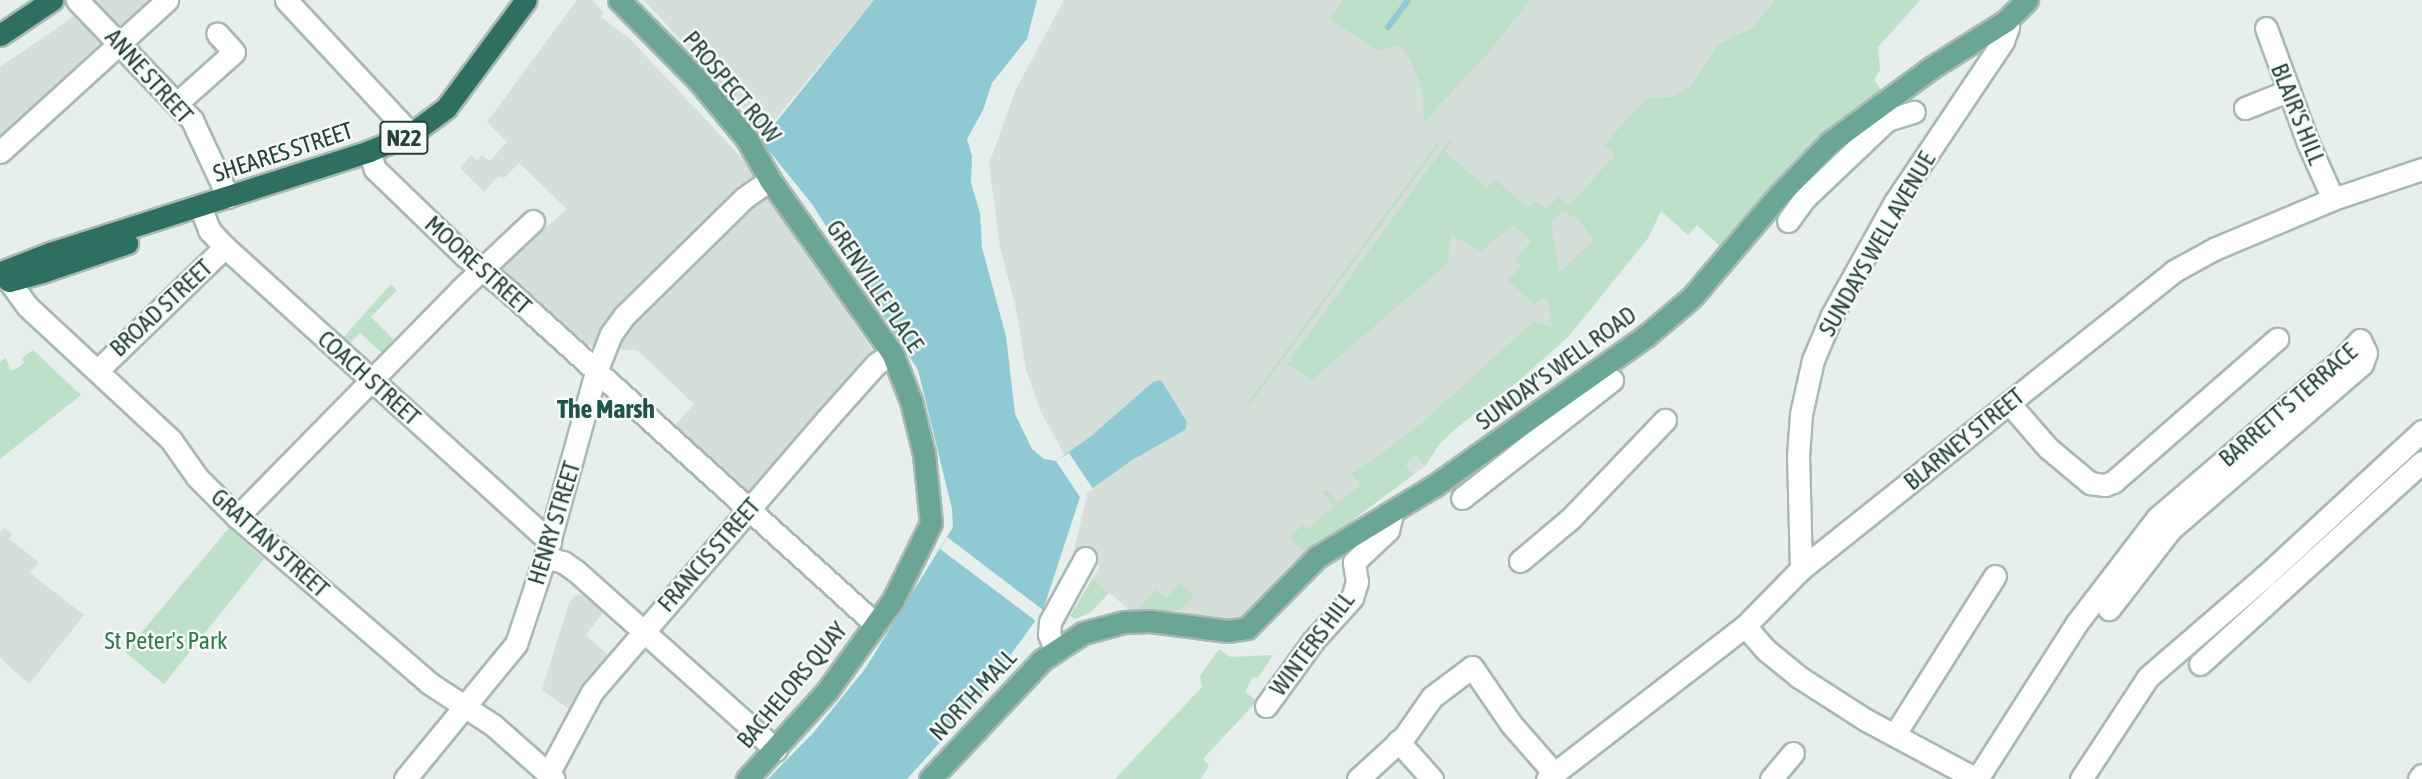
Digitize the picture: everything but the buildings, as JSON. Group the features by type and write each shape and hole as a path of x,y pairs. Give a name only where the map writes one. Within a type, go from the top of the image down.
{"highway":[{"path":"0,35 52,0"},
{"name":"SHEARES STREET","path":"3,275 50,253 369,151 411,134 446,108 526,0"}],"main road":[{"name":"PROSPECT ROW","path":"619,0 698,80 747,139 771,180"},
{"name":"SUNDAY'S WELL ROAD","path":"1055,649 1083,633 1125,622 1150,621 1228,631 1247,628 1317,557 1392,514 1646,336 1692,297 1777,195 1829,143 1931,68 2006,21 2027,0"},
{"name":"GRENVILLE PLACE","path":"771,180 892,353 911,401 924,454 932,514 928,533 893,600 876,624"},
{"name":"BACHELORS QUAY","path":"747,779 827,691 876,624"},
{"name":"NORTH MALL","path":"930,779 1055,649"}],"street":[{"name":"ANNE STREET","path":"77,0 120,41 192,120 228,197"},
{"path":"0,152 167,0"},
{"path":"300,5 411,134"},
{"name":"SUNDAYS WELL AVENUE","path":"1801,569 1798,456 1801,414 1813,360 1832,315 1895,202 2003,41 2008,27 2006,21"},
{"name":"BLAIR'S HILL","path":"2266,28 2288,91 2333,199"},
{"path":"177,103 234,52 218,33"},
{"path":"2245,108 2288,91"},
{"path":"1788,221 1805,198 1887,120 1914,112"},
{"name":"MOORE STREET","path":"369,151 375,169 481,269 876,624"},
{"name":"BLARNEY STREET","path":"1551,776 1745,626 1801,569 2174,271 2214,249 2333,199 2422,169"},
{"name":"HENRY STREET","path":"405,779 516,644 547,549 596,372 611,334 624,316 744,198 771,180"},
{"name":"COACH STREET","path":"193,208 225,247 547,549 645,629 776,750"},
{"path":"237,517 481,269 533,221"},
{"name":"BROAD STREET","path":"98,370 225,247"},
{"name":"GRATTAN STREET","path":"3,275 27,306 171,440 197,477 237,517 429,683 493,725 551,776"},
{"path":"2008,403 2048,448 2090,483 2105,485 2113,482 2277,338"},
{"name":"BARRETT'S TERRACE","path":"1977,779 2076,624 2157,518 2346,356 2360,340 2363,343 2365,359 2362,364 2170,530 2109,609"},
{"name":"FRANCIS STREET","path":"551,776 592,692 876,364 892,353"},
{"path":"1462,498 1612,380"},
{"path":"1520,561 1571,518 1665,420"},
{"path":"2081,779 2148,677 2265,576 2422,431"},
{"path":"2200,664 2422,462"},
{"name":"WINTERS HILL","path":"1266,706 1313,641 1352,598 1357,582 1354,562 1386,533 1392,514"},
{"path":"1055,649 1049,634 1050,622 1085,558"},
{"path":"1887,730 1996,576"},
{"path":"1745,626 1766,650 1799,677 1887,730 1977,779"},
{"path":"1358,779 1398,741 1432,697 1472,667 1551,776"},
{"path":"1398,741 1432,779"},
{"path":"1771,779 1793,753"}],"shaded area":[{"path":"98,0 159,0 122,33 107,37 0,139 0,67"},
{"path":"577,0 592,0 603,12 601,17 629,38 742,158 877,357 757,492 741,495 670,431 694,404 638,351 568,340 498,270 567,209 519,163 504,178 498,177 484,192 460,168 471,155 477,161 482,155 490,161 507,142 487,122"},
{"path":"644,0 874,0 765,132"},
{"path":"1064,0 1920,0 1878,47 1880,70 1874,80 1881,90 1843,119 1771,188 1722,248 1697,225 1688,235 1661,211 1648,238 1569,336 1516,383 1440,443 1425,466 1312,549 1248,617 1221,621 1179,611 1130,611 1093,578 1100,566 1073,554 1087,496 1041,412 1026,370 1016,309 1000,247 989,164 1016,89"},
{"path":"4,528 12,533 9,539 39,562 30,573 84,615 29,684 0,658 0,532"},
{"path":"587,594 606,608 586,635 608,655 593,673 575,713 542,690 569,603 576,595"}],"green space":[{"path":"1343,0 1530,0 1487,54 1424,122 1422,88 1410,59 1400,45 1378,51 1329,19"},
{"path":"1775,0 1920,0 1878,47 1880,70 1874,80 1881,90 1843,119 1771,188 1722,248 1697,225 1688,235 1661,211 1648,238 1569,336 1516,383 1440,443 1425,466 1415,455 1405,464 1413,475 1307,554 1290,538 1302,525 1307,529 1334,506 1323,492 1327,490 1338,503 1360,486 1351,473 1424,421 1534,321 1552,327 1547,297 1533,304 1508,280 1521,266 1515,260 1531,241 1513,225 1481,251 1451,235 1448,263 1312,380 1287,364 1448,142 1453,139 1445,152 1487,188 1495,179 1527,208 1534,201 1547,209 1558,197 1569,206 1615,155 1605,145 1627,118 1648,98 1673,97 1690,87 1719,44 1752,28","holes":["1562,211 1577,218 1594,240 1559,272 1551,222"]},
{"path":"1437,143 1440,144 1249,406 1247,404"},
{"path":"391,284 397,290 371,317 395,341 382,353 360,333 347,346 341,340"},
{"path":"33,350 81,395 0,459 0,362 6,358 10,370 16,369 24,363 22,358"},
{"name":"St Peter's Park","path":"229,528 264,559 164,684 125,652"},
{"path":"1093,578 1109,593 1090,613 1075,619 1070,616"},
{"path":"1181,583 1194,596 1179,611 1137,611 1156,589 1166,598"},
{"path":"1219,649 1231,657 1273,655 1258,678 1253,677 1245,692 1257,701 1203,759 1209,766 1200,779 1115,779 1202,687 1200,676"}],"water":[{"path":"874,0 1037,0 1027,39 992,83 983,110 967,139 972,156 971,183 980,213 982,248 1006,336 1015,414 1032,449 1044,459 1056,461 1090,437 1153,382 1161,380 1187,422 1185,430 1132,460 1080,497 1043,610 978,700 907,779 768,779 814,732 865,669 953,527 952,509 918,370 812,204 761,141"}],"pier":[{"path":"1069,453 1093,489 1080,497 1056,461"},
{"path":"947,537 1043,610 1036,621 940,549"}],"waterway":[{"path":"1388,27 1408,0"}],"district":[{"name":"The Marsh","path":"606,410"}]}
